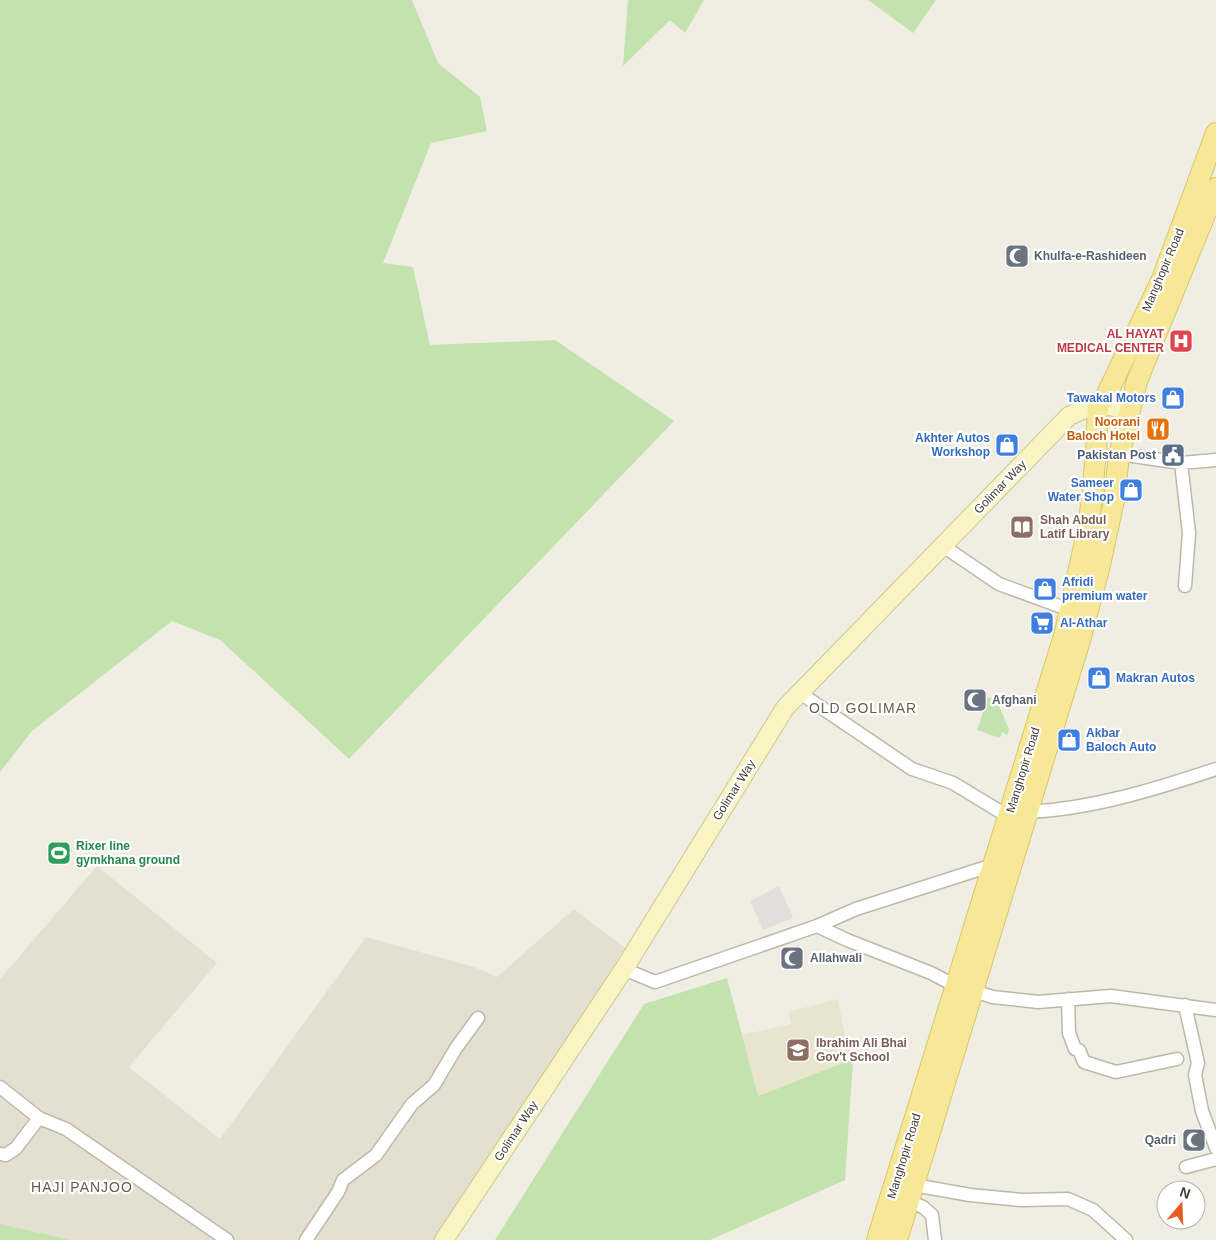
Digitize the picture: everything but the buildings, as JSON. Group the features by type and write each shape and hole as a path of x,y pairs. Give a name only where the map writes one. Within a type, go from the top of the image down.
{"main road":[{"name":"Manghopir Road","path":"896,1240 911,1193 965,989 993,865 1070,610 1089,524 1096,453 1098,403 1105,398 1162,279 1216,133"},
{"name":"Manghopir Road","path":"877,1240 1028,812 1081,637 1100,565 1114,500 1119,454 1137,381 1215,194"},
{"path":"1098,403 1129,411"},
{"name":"Golimar Way","path":"444,1240 624,969 785,708 1069,416 1098,403"}],"street":[{"path":"1119,454 1134,458 1181,462 1216,460"},
{"path":"1181,462 1189,533 1185,586"},
{"path":"943,546 999,584 1070,610"},
{"path":"800,693 912,769 953,783 1009,817"},
{"path":"1028,812 1052,810 1151,790 1216,769"},
{"path":"624,969 655,982 817,926 856,909 993,865"},
{"path":"817,926 965,989 993,998 1038,1002 1111,996 1216,1010"},
{"path":"1068,999 1070,1033 1075,1049 1079,1050 1084,1062 1116,1072 1178,1059"},
{"path":"1185,1005 1198,1063 1194,1075 1200,1102 1216,1148"},
{"path":"306,1240 338,1192 343,1180 376,1155 412,1104 434,1085 456,1048 478,1018"},
{"path":"0,1087 39,1118 66,1129 227,1240"},
{"path":"0,1154 6,1155 16,1148 39,1118"},
{"path":"1186,1167 1216,1160"},
{"path":"911,1193 932,1215 934,1240"},
{"path":"911,1193 970,1195 1022,1200 1068,1199 1093,1210 1126,1240"}],"shaded area":[{"path":"97,866 217,963 129,1067 220,1139 366,937 474,967 497,977 574,909 625,948 443,1240 71,1240 0,1224 0,979"},
{"path":"779,886 793,918 763,930 750,901"},
{"name":"Ibrahim Ali Bhai Gov't School","path":"838,999 846,1041 853,1059 758,1096 742,1035 791,1024 788,1012"}],"green space":[{"path":"0,0 412,0 438,63 480,97 487,131 431,143 383,263 413,267 430,345 555,340 674,421 349,759 220,640 172,621 32,731 0,772"},
{"path":"628,0 704,0 685,33 670,20 623,66"},
{"path":"868,0 936,0 913,33"},
{"path":"988,697 997,701 1009,729 1007,735 1002,732 1000,738 977,730"},
{"path":"727,978 758,1096 853,1059 845,1180 710,1240 495,1240 644,1004"},
{"path":"0,1224 71,1240 0,1240"}],"place":[{"name":"Khulfa-e-Rashideen","path":"1017,256"},
{"name":"AL HAYAT MEDICAL CENTER","path":"1181,341"},
{"name":"Tawakal Motors","path":"1173,398"},
{"name":"Noorani Baloch Hotel","path":"1158,429"},
{"name":"Akhter Autos Workshop","path":"1007,445"},
{"name":"Pakistan Post","path":"1173,455"},
{"name":"Sameer Water Shop","path":"1131,490"},
{"name":"Shah Abdul Latif Library","path":"1022,527"},
{"name":"Afridi premium water","path":"1045,589"},
{"name":"Al-Athar","path":"1042,623"},
{"name":"Makran Autos","path":"1099,678"},
{"name":"Afghani","path":"975,700"},
{"name":"Akbar Baloch Auto","path":"1069,740"},
{"name":"Rixer line gymkhana ground","path":"59,853"},
{"name":"Allahwali","path":"792,958"},
{"name":"Ibrahim Ali Bhai Gov't School","path":"798,1050"},
{"name":"Qadri","path":"1194,1140"}],"district":[{"name":"OLD GOLIMAR","path":"863,708"},
{"name":"HAJI PANJOO","path":"82,1187"}]}
